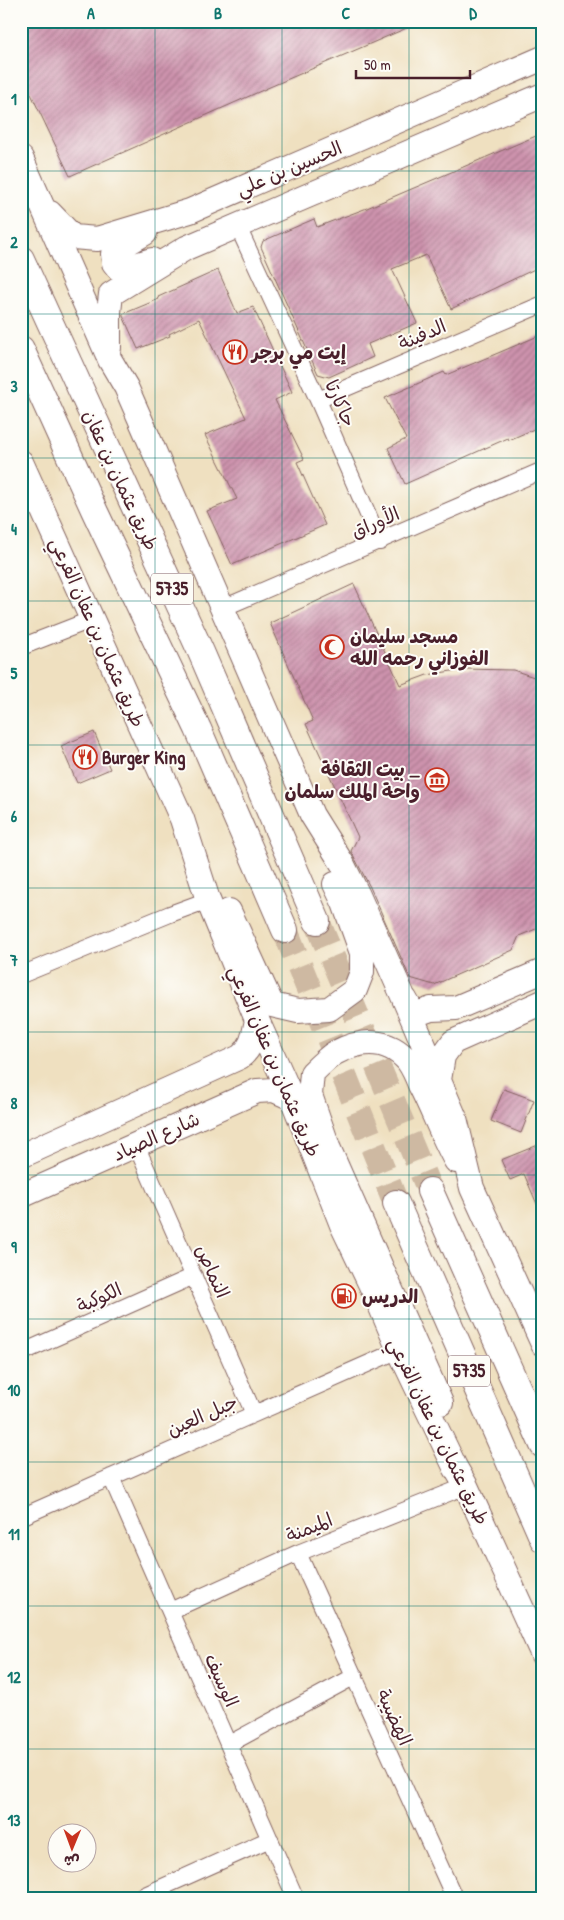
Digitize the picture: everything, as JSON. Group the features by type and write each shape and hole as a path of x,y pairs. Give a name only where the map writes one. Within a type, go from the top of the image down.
{"main road":[{"name":"طريق عثمان بن عفان","path":"21,259 201,652 317,921"},
{"name":"طريق عثمان بن عفان","path":"21,349 95,512 198,729 285,930"},
{"name":"5735","path":"430,1190 543,1445"},
{"name":"5735","path":"396,1203 543,1540"}],"street":[{"name":"الحسين بن علي","path":"39,202 73,237 97,239 190,211 543,58"},
{"name":"الحسين بن علي","path":"110,360 109,312 111,294 186,248 543,95"},
{"path":"21,158 110,360 126,387 312,815 342,863 402,994 455,1118 472,1188"},
{"path":"175,216 119,248 114,254 114,263 118,268 129,267 186,248"},
{"name":"جاكارتا","path":"238,227 318,400 380,542"},
{"name":"الدفينة","path":"318,400 543,304"},
{"name":"طريق عثمان بن عفان الفرعي","path":"21,462 93,618 182,819 208,900 257,1020 292,1098 342,1225 377,1298 399,1350 461,1476 543,1655"},
{"name":"الأوراق","path":"223,608 380,542 543,470"},
{"path":"21,648 93,618"},
{"path":"193,852 222,897 272,1005 298,1011 329,1009 355,990 362,972 362,953 344,903 322,859 312,815"},
{"path":"21,975 208,900"},
{"path":"543,971 456,1008 433,1027 438,1040 464,1037 543,1002"},
{"path":"402,994 414,1014 431,1009 456,1008"},
{"path":"240,1057 250,1047 257,1020"},
{"path":"438,1080 443,1056 464,1037"},
{"path":"461,1476 447,1415 328,1147 310,1095 312,1073 334,1054 352,1046 377,1042 396,1050 409,1062 430,1104 445,1142 472,1188 543,1344"},
{"path":"240,1057 250,1058 258,1064 263,1072 262,1083 257,1091"},
{"name":"شارع الصياد","path":"21,1156 240,1057"},
{"name":"شارع الصياد","path":"21,1196 257,1091 274,1090 292,1098"},
{"name":"النماص","path":"136,1144 254,1414"},
{"name":"الكوكبة","path":"21,1354 194,1276"},
{"name":"جبل العين","path":"21,1517 399,1350"},
{"name":"الميمنة","path":"170,1611 461,1476"},
{"name":"الوسيف","path":"111,1477 296,1899"},
{"name":"الهضيبة","path":"298,1553 455,1899"},
{"path":"229,1744 355,1676"},
{"path":"136,1899 270,1839"}],"building":[{"path":"21,21 423,21 70,176 22,75 27,73 21,59"},
{"path":"543,133 543,265 451,309 426,255 392,269 417,323 368,344 373,357 329,377 318,374 261,247 263,241 314,219 317,227 367,208"},
{"path":"218,270 237,313 253,307 292,392 275,400 304,459 297,462 325,525 232,565 207,511 237,499 205,435 246,418 199,319 169,334 170,336 138,349 123,316 123,314 159,299 158,297"},
{"path":"543,334 543,425 509,440 508,438 405,484 388,448 406,439 385,398 444,372 446,375"},
{"name":"بيت الثقافة _ واحة الملك سلمان","path":"354,584 400,685 427,675 464,669 513,670 543,680 543,926 519,936 513,950 434,985 410,978 370,887 351,851 358,837 306,724 313,721 270,623"},
{"name":"Burger King","path":"94,732 110,769 77,783 61,746"},
{"path":"504,1089 534,1100 521,1133 491,1121"},
{"path":"543,1143 543,1218 524,1174 510,1180 501,1160"}],"tunnel":[{"path":"317,921 430,1191"},
{"path":"285,930 396,1203"}],"place":[{"name":"إيت مي برجر","path":"235,352"},
{"name":"مسجد سليمان الفوزاني رحمه الله","path":"332,647"},
{"name":"Burger King","path":"85,757"},
{"name":"بيت الثقافة _ واحة الملك سلمان","path":"437,780"},
{"name":"الدريس","path":"344,1296"}]}
